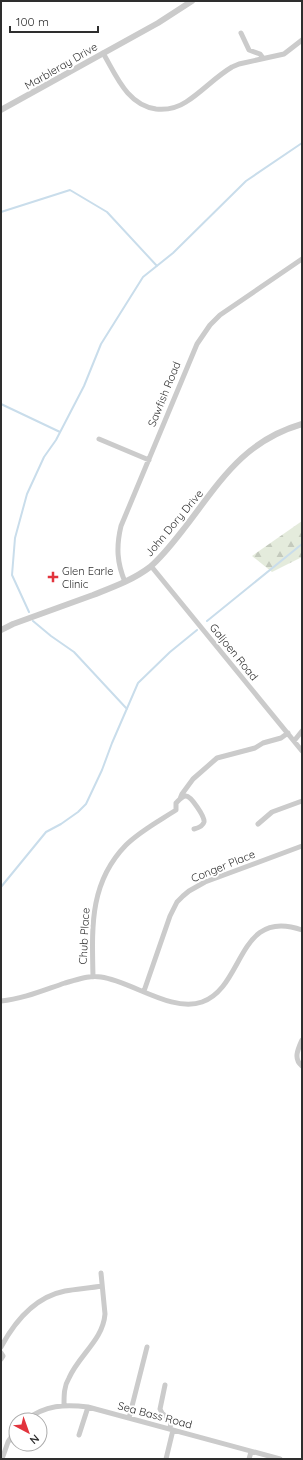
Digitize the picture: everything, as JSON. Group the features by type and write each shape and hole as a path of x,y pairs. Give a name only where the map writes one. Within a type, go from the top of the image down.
{"street":[{"name":"Marbleray Drive","path":"1,110 158,23 192,1"},
{"path":"241,32 248,48 260,54 263,58"},
{"path":"103,53 124,89 130,96 142,105 159,110 184,104 222,73 235,66 284,54 302,40"},
{"name":"Sawfish Road","path":"125,582 118,564 117,550 121,526 188,362 203,334 214,320 229,308 302,259"},
{"name":"John Dory Drive","path":"1,630 13,624 125,582 138,575 151,566 174,542 226,473 239,459 265,440 284,430 302,424"},
{"path":"98,439 149,460"},
{"name":"Galjoen Road","path":"151,566 302,751"},
{"path":"294,741 302,731"},
{"path":"180,799 193,779 217,758 255,748 263,743 281,738 288,733"},
{"path":"180,799 185,796 190,797 204,819 204,823 199,828 194,829"},
{"name":"Chub Place","path":"93,977 93,916 100,888 106,874 112,863 126,845 135,837 176,810 176,803 180,799"},
{"path":"258,824 274,811 302,801"},
{"name":"Conger Place","path":"144,991 170,916 177,902 183,896 205,882 302,846"},
{"path":"1,1001 93,977 104,978 144,991 171,1002 181,1004 202,1002 210,998 222,988 242,953 255,937 263,931 275,927 288,926 302,930"},
{"path":"302,1040 296,1056 302,1066"},
{"path":"64,1405 65,1387 69,1377 81,1357 95,1341 105,1320 101,1272"},
{"path":"1,1347 14,1325 36,1304 65,1291 102,1286"},
{"path":"129,1418 147,1347"},
{"path":"1,1353 3,1356 1,1359"},
{"path":"165,1385 160,1409 162,1414 171,1420 172,1429 166,1459"},
{"name":"Sea Bass Road","path":"40,1412 64,1405 88,1407 280,1459"},
{"path":"79,1435 88,1407"},
{"path":"2,1459 8,1442"},
{"path":"249,1459 251,1452"}],"green space":[{"path":"302,521 302,557 272,572 252,556"}],"waterway":[{"path":"29,612 12,575 15,538 27,494 44,457 56,440 84,386 101,344 143,277 173,253 246,181 302,143"},
{"path":"1,212 70,190 107,212 157,266"},
{"path":"1,404 60,432"},
{"path":"207,621 302,544"},
{"path":"33,621 74,652 127,709"},
{"path":"1,887 46,832 61,824 78,812 86,804 102,770 138,683 170,652 197,630"}],"place":[{"name":"Glen Earle Clinic","path":"53,577"}]}
